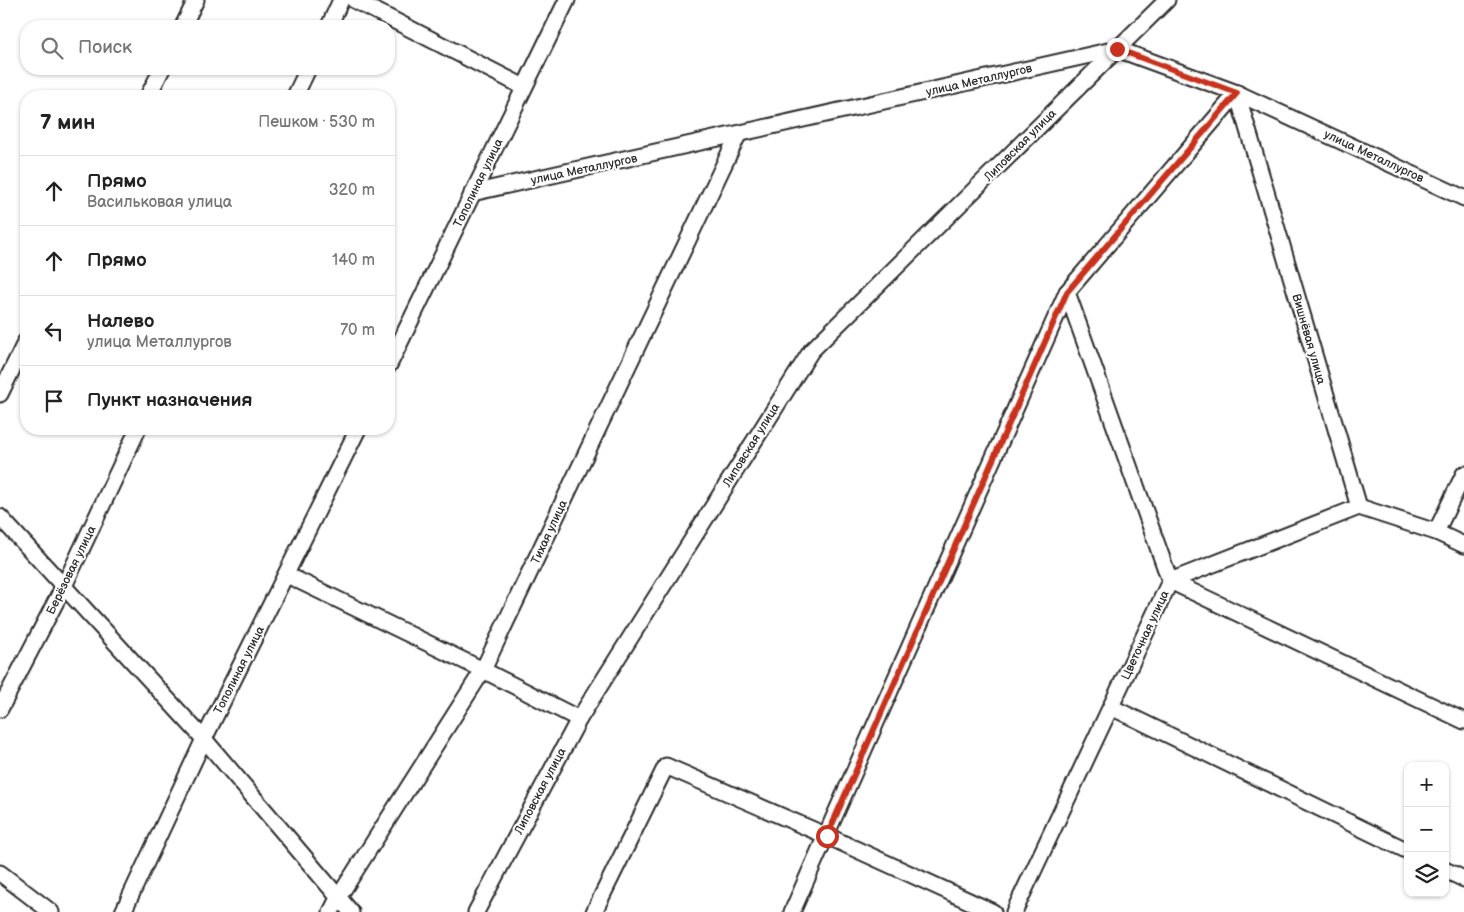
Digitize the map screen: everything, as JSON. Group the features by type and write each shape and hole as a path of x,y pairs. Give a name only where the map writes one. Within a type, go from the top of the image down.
{"street":[{"path":"186,20 196,0"},
{"path":"332,20 341,0"},
{"path":"354,0 393,20"},
{"name":"Тополиная улица","path":"395,353 567,0"},
{"name":"Липовская улица","path":"476,912 579,719 811,351 1167,0"},
{"path":"395,21 524,87"},
{"name":"улица Металлургов","path":"472,194 1117,49 1237,93 1464,198"},
{"path":"151,90 159,75"},
{"path":"299,90 305,75"},
{"path":"792,912 1067,292 1237,93"},
{"name":"Вишнёвая улица","path":"1237,93 1359,507"},
{"name":"Тихая улица","path":"334,905 483,670 738,135"},
{"name":"Цветочная улица","path":"1014,912 1170,581 1067,292"},
{"path":"0,394 20,353"},
{"name":"Берёзовая улица","path":"0,710 64,584 135,435"},
{"name":"Тополиная улица","path":"122,912 204,738 287,575 355,435"},
{"path":"1436,532 1464,474"},
{"path":"1170,581 1359,507 1436,532 1464,545"},
{"path":"0,517 64,584 204,738 334,905 351,912"},
{"path":"287,575 579,719"},
{"path":"1170,581 1464,721"},
{"path":"1111,707 1404,849"},
{"path":"594,912 666,766 827,836 993,912"},
{"path":"1449,872 1464,879"},
{"path":"0,873 51,912"}],"route":[{"path":"827,836 1067,292 1237,93 1117,49"}]}
